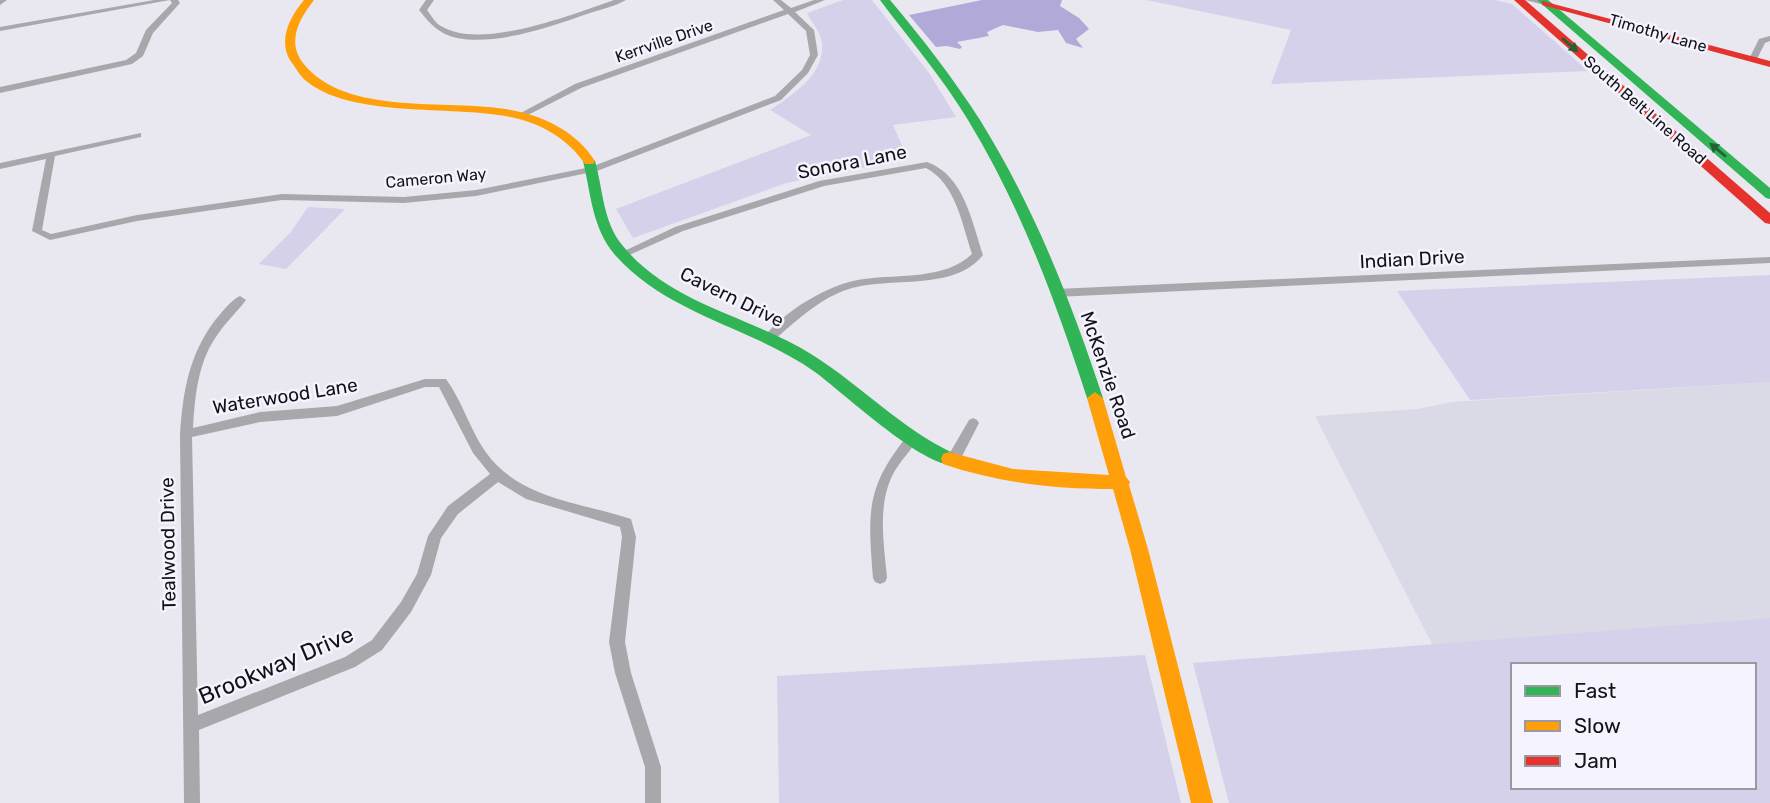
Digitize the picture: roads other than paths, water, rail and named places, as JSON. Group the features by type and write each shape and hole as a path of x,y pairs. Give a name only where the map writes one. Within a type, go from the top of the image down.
{"street":[{"path":"0,29 167,0"},
{"path":"0,90 80,75 136,59 142,41 157,21 176,3 174,0"},
{"path":"309,0 297,13 288,37 291,57 311,79 332,90 391,104 458,106 519,116 569,138 591,160 594,169"},
{"path":"430,0 423,10 426,18 436,28 459,38 507,34 622,0"},
{"name":"Cameron Way","path":"51,155 37,231 50,237 137,218 282,197 404,200 476,193 594,169 747,112 778,98 792,88 814,55 810,30 777,0"},
{"name":"Kerrville Drive","path":"519,116 578,86 821,0"},
{"name":"McKenzie Road","path":"885,0 953,88 986,141 1017,201 1056,293 1100,408 1122,482 1149,580 1202,803"},
{"name":"South Belt Line Road","path":"1519,0 1770,220"},
{"name":"South Belt Line Road","path":"1539,1 1770,195"},
{"name":"Timothy Lane","path":"1539,1 1770,64"},
{"path":"1753,60 1762,41 1770,38"},
{"path":"0,166 138,135"},
{"name":"Sonora Lane","path":"623,254 679,229 822,183 927,165 940,169 948,179 978,255 975,260 945,272 848,285 799,312 769,338"},
{"name":"Cavern Drive","path":"594,169 597,209 623,254 638,270 676,296 801,355 934,453 997,474 1050,483 1122,482"},
{"name":"Indian Drive","path":"1056,293 1770,260"},
{"name":"Tealwood Drive","path":"192,803 186,434 189,384 203,346 219,321 240,300"},
{"name":"Waterwood Lane","path":"186,434 260,416 337,411 425,383 442,382 482,457 498,475 535,499 608,516 626,523 629,537 617,642 623,673 643,727 653,767 653,803"},
{"path":"954,460 973,423"},
{"path":"880,578 876,497 892,461 912,439"},
{"name":"Brookway Drive","path":"190,726 350,662 377,645 406,607 424,575 435,536 453,510 498,475"}]}
